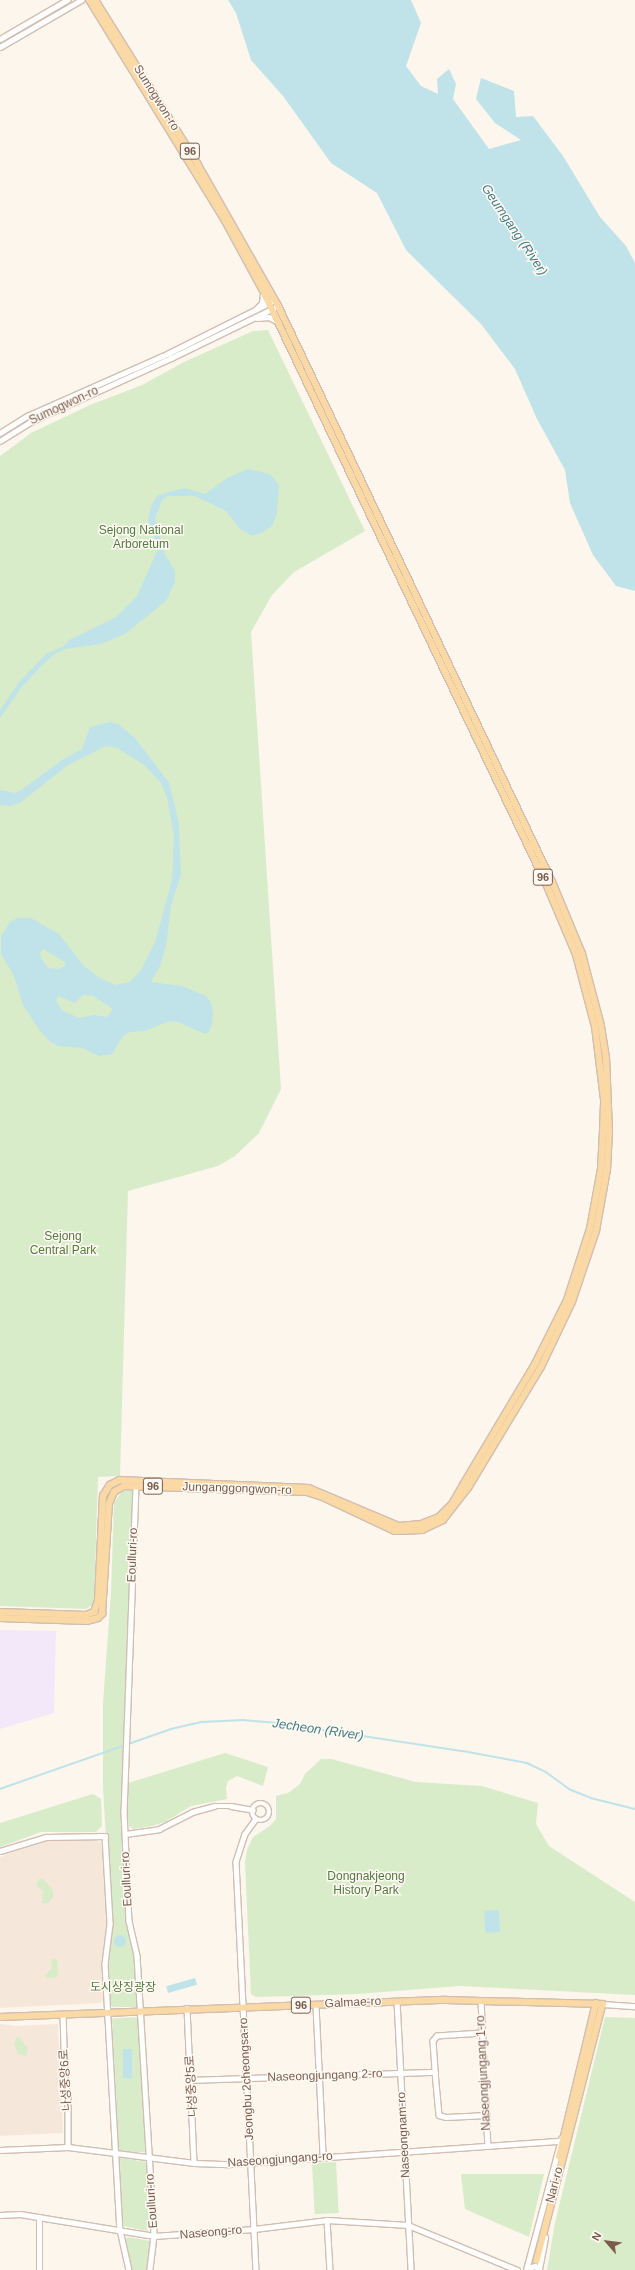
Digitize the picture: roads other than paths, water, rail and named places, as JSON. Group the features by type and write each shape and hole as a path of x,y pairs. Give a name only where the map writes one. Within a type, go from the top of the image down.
{"main road":[{"name":"Sumogwon-ro","path":"89,0 225,221 263,291"},
{"name":"Sumogwon-ro","path":"96,0 198,166 276,303"},
{"name":"96","path":"263,291 546,884 576,955 595,1027 604,1100 603,1132 598,1191 586,1244 567,1300 553,1332 466,1487"},
{"name":"96","path":"276,303 552,882 582,954 601,1026 606,1065 609,1132 602,1200 592,1246 558,1334 454,1505 439,1516 411,1529"},
{"name":"Junganggongwon-ro","path":"0,1612 86,1615 94,1612 98,1601 103,1496 110,1485 120,1480 309,1488 321,1491 386,1522 411,1529"},
{"name":"Junganggongwon-ro","path":"0,1618 87,1621 98,1618 105,1609 109,1504 119,1489 136,1486 307,1492 325,1498 382,1527 395,1531 411,1529"},
{"name":"Galmae-ro","path":"0,2017 141,2012 187,2008 244,2008 397,2001 481,2000 603,2004"},
{"name":"Nari-ro","path":"596,2004 569,2112 535,2260 556,2180 577,2111 603,2004"}],"street":[{"path":"0,39 67,0"},
{"path":"0,47 81,0"},
{"path":"254,312 262,303 263,291"},
{"name":"Sumogwon-ro","path":"0,433 27,416 276,303"},
{"name":"Sumogwon-ro","path":"0,441 30,422 253,318 270,306"},
{"path":"253,318 269,317 277,321"},
{"name":"Eoulluri-ro","path":"136,1486 127,1696 125,1834 129,1921 137,1956 154,2236 150,2270"},
{"path":"125,1834 158,1829 192,1812 214,1806 231,1806 253,1810 261,1804 270,1810 265,1820 256,1819 253,1810"},
{"name":"Jeongbu 2cheongsa-ro","path":"256,1819 246,1834 236,1862 256,2270"},
{"name":"Eoulluri-ro","path":"0,1851 33,1839 46,1837 105,1836 110,1924 105,1964 117,2152 120,2230 129,2270"},
{"name":"Naseongjungang 1-ro","path":"481,2000 488,2146"},
{"name":"Naseongnam-ro","path":"397,2001 410,2270"},
{"name":"Galmae-ro","path":"603,2004 635,2006"},
{"path":"316,2005 323,2156"},
{"name":"나성중앙5로","path":"187,2008 194,2163"},
{"name":"나성중앙6로","path":"63,2014 65,2080 68,2097 68,2147"},
{"path":"482,2033 437,2036 433,2042 439,2115 446,2117 486,2115"},
{"name":"Naseongjungang 2-ro","path":"191,2080 435,2072"},
{"path":"527,2269 535,2266 539,2270 577,2111"},
{"path":"527,2269 548,2182 569,2112"},
{"name":"Naseongjungang-ro","path":"0,2150 68,2147 149,2156 194,2163 251,2163 323,2156 560,2141"},
{"name":"Naseong-ro","path":"0,2215 39,2217 154,2236 254,2229 327,2220 408,2225 517,2270"},
{"path":"39,2217 40,2270"},
{"path":"327,2220 330,2270"}],"water":[{"name":"Geumgang (River)","path":"228,0 411,0 421,23 406,66 421,86 438,94 437,79 449,69 456,84 453,99 489,149 521,140 495,123 476,99 481,78 514,91 516,117 533,116 563,156 600,217 626,246 635,263 635,591 616,586 593,555 570,503 565,470 537,419 515,369 481,324 406,250 377,193 331,163 283,96 251,60 236,13"},
{"path":"248,469 270,474 279,485 277,513 272,526 263,532 252,536 240,529 226,511 195,496 168,496 162,500 155,519 165,554 175,571 175,582 166,601 125,634 101,644 65,649 55,654 42,665 21,688 0,718 0,710 20,681 46,654 64,646 69,640 116,617 137,596 158,549 148,520 151,506 158,495 185,488 205,494 227,478"},
{"path":"110,722 118,724 135,738 169,782 179,824 181,875 171,905 166,946 160,966 151,982 182,986 206,996 211,1003 213,1014 209,1032 205,1034 178,1022 169,1021 145,1031 130,1032 123,1036 112,1054 99,1056 83,1048 58,1046 49,1041 38,1028 23,1005 14,976 1,954 1,936 10,922 17,918 31,918 59,934 84,966 100,978 116,985 130,982 141,970 155,942 172,880 174,836 167,798 161,783 144,765 117,748 106,746 68,765 20,803 11,806 0,805 0,790 16,793 62,760 82,749 90,727","holes":["43,949 65,962 65,966 58,969 48,968 41,958 40,953","83,995 93,996 113,1009 107,1017 94,1015 79,1018 62,1010 56,1001 58,996 75,1003"]},
{"path":"499,1910 500,1932 485,1933 484,1911"},
{"path":"118,1935 122,1935 126,1941 122,1947 118,1947 114,1943 114,1939"},
{"path":"195,1978 197,1985 168,1993 166,1986"},
{"path":"123,2049 132,2049 132,2078 123,2078"}],"waterway":[{"name":"Jecheon (River)","path":"0,1789 171,1729 202,1722 243,1720 277,1723 463,1751 527,1763 546,1772 569,1789 591,1798 635,1809"}],"tunnel":[{"path":"533,2260 533,2270"}],"park label":[{"name":"Sejong National Arboretum","path":"141,538"},
{"name":"Sejong Central Park","path":"63,1244"},
{"name":"Dongnakjeong History Park","path":"366,1884"},
{"name":"도시상징광장","path":"123,1988"}]}
